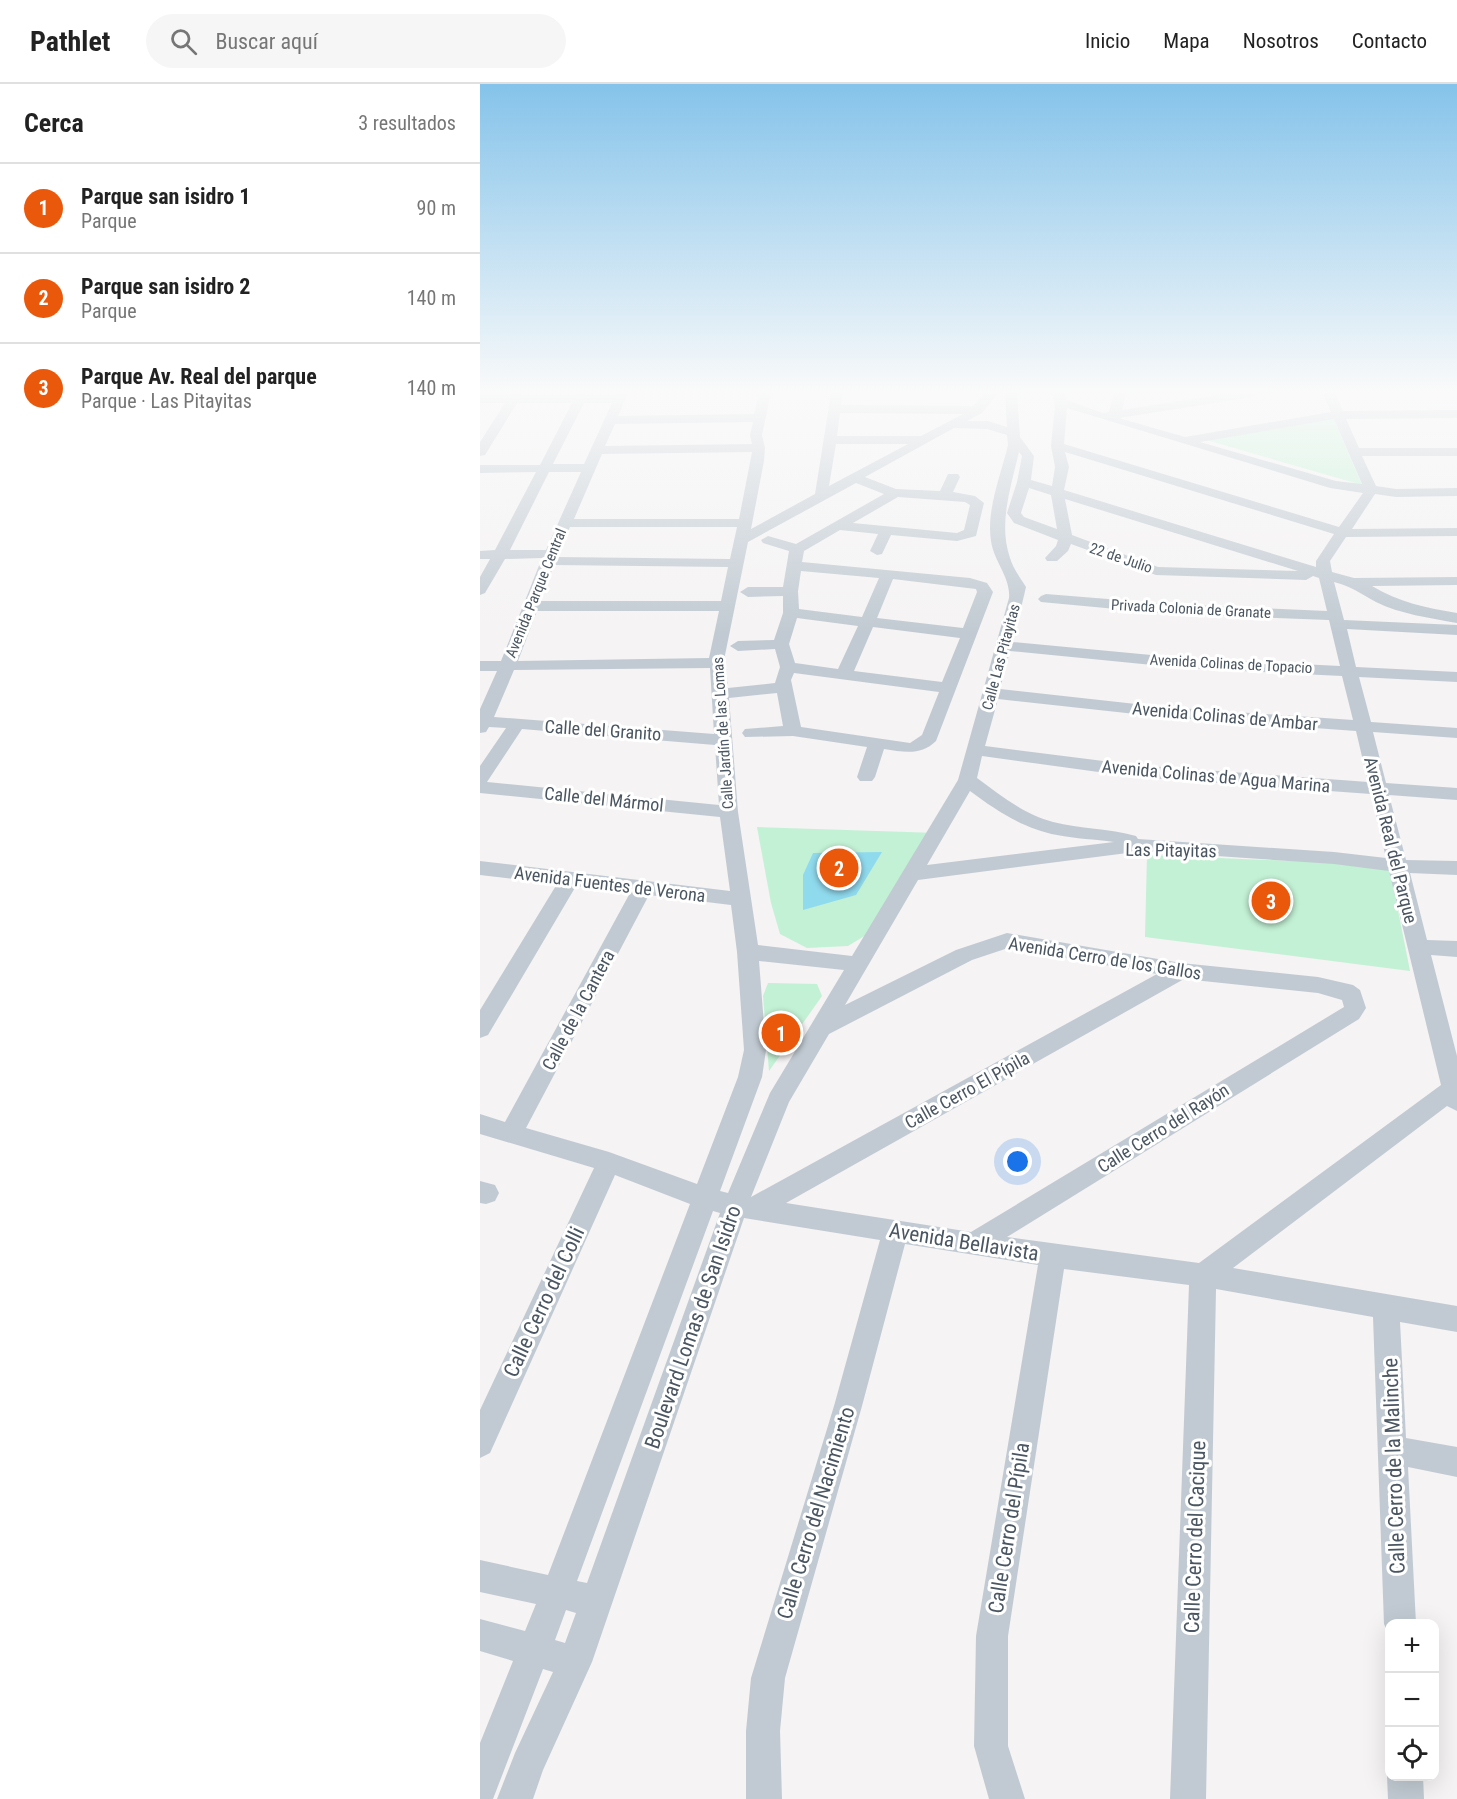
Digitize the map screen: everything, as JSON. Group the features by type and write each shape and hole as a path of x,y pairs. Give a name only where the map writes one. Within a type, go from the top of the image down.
{"street":[{"path":"480,590 541,473"},
{"name":"Avenida Parque Central","path":"481,724 509,661 549,558 588,473"},
{"name":"Calle Jardín de las Lomas","path":"741,899 729,812 717,659 754,473"},
{"path":"821,498 825,473"},
{"path":"740,541 864,473"},
{"name":"Calle Las Pitayitas","path":"910,874 967,780 993,693 1017,598 1018,587 1003,560 998,540 998,514 1006,473"},
{"path":"1025,473 1014,516 1066,538 1063,548 1052,558"},
{"name":"22 de Julio","path":"1061,473 1057,493 1066,538 1167,573 1325,575"},
{"path":"1146,473 1344,533 1457,532"},
{"path":"1293,473 1371,491 1457,492"},
{"path":"1363,473 1371,491"},
{"path":"944,496 953,477"},
{"path":"838,526 960,537 970,535 976,502 964,498 896,493 855,478"},
{"path":"1024,482 1354,582 1382,599 1427,613 1457,619"},
{"path":"1325,575 1323,561 1371,491"},
{"path":"768,540 797,549 896,493"},
{"path":"839,509 857,515"},
{"path":"565,523 743,523"},
{"path":"854,571 886,531"},
{"path":"793,731 781,644 791,613 790,591 797,549"},
{"path":"480,555 735,563"},
{"path":"751,733 793,731 911,748 923,744 930,737 985,592 982,586 970,582 795,566"},
{"path":"844,674 865,622 888,575"},
{"name":"Avenida Real del Parque","path":"1325,575 1418,947 1449,1039 1455,1097"},
{"path":"1354,582 1457,581"},
{"path":"748,592 790,591"},
{"name":"Privada Colonia de Granate","path":"1046,599 1457,630"},
{"path":"531,606 726,606"},
{"path":"791,613 970,634"},
{"path":"738,646 781,644"},
{"name":"Avenida Colinas de Topacio","path":"1005,646 1183,663 1457,677"},
{"path":"480,656 509,661"},
{"path":"480,666 509,661 717,659"},
{"path":"720,690 785,678 844,674 949,688"},
{"name":"Avenida Colinas de Ambar","path":"993,693 1162,712 1457,733"},
{"name":"Calle del Granito","path":"481,724 518,724 723,740"},
{"path":"480,779 518,724"},
{"path":"866,777 877,743"},
{"name":"Avenida Colinas de Agua Marina","path":"976,750 1135,771 1457,794"},
{"path":"967,780 1000,803 1038,824 1057,829 1122,838 1143,845"},
{"name":"Calle del Mármol","path":"480,787 729,812"},
{"name":"Las Pitayitas","path":"910,874 1143,845 1334,858 1398,866 1457,868"},
{"name":"Avenida Fuentes de Verona","path":"480,868 741,899"},
{"name":"Boulevard Lomas de San Isidro","path":"515,1799 528,1782 575,1662 744,1208 778,1100 910,874"},
{"path":"480,1029 570,879"},
{"name":"Calle de la Cantera","path":"512,1132 643,888"},
{"name":"Boulevard Lomas de San Isidro","path":"480,1787 557,1592 753,1063 755,1034 741,899"},
{"name":"Avenida Cerro de los Gallos","path":"820,1028 964,956 1008,939 1181,972 1334,988 1352,996 1355,1008 1351,1013"},
{"path":"1418,947 1457,949"},
{"path":"748,952 857,964"},
{"name":"Calle Cerro El Pípila","path":"744,1208 1181,972"},
{"name":"Calle Cerro del Rayón","path":"975,1243 1351,1013"},
{"path":"1203,1275 1455,1097"},
{"name":"Avenida Bellavista","path":"480,1124 609,1162 704,1198 744,1208 1053,1256 1203,1275 1457,1319"},
{"name":"Calle Cerro del Colli","path":"480,1443 609,1162"},
{"name":"Calle Cerro del Nacimiento","path":"764,1799 763,1731 768,1678 848,1406 896,1231"},
{"name":"Calle Cerro del Pípila","path":"1007,1799 991,1746 992,1636 1053,1256"},
{"name":"Calle Cerro del Cacique","path":"1188,1799 1203,1275"},
{"name":"Calle Cerro de la Malinche","path":"1386,1308 1400,1619"},
{"path":"1394,1450 1457,1462"},
{"path":"480,1576 597,1601"},
{"path":"480,1635 575,1662"},
{"path":"1405,1781 1406,1799"}],"green space":[{"path":"1321,473 1357,473 1362,485"},
{"path":"757,827 937,833 871,932 848,946 807,948 780,934 771,903"},
{"path":"1147,855 1389,865 1410,971 1145,937"},
{"path":"768,983 817,984 822,996 769,1071 763,996"}],"water":[{"path":"882,852 856,895 803,910 803,875 813,853"}],"place":[{"name":"Parque san isidro 2","path":"839,868"},
{"name":"Parque Av. Real del parque","path":"1271,901"},
{"name":"Parque san isidro 1","path":"781,1033"}]}
